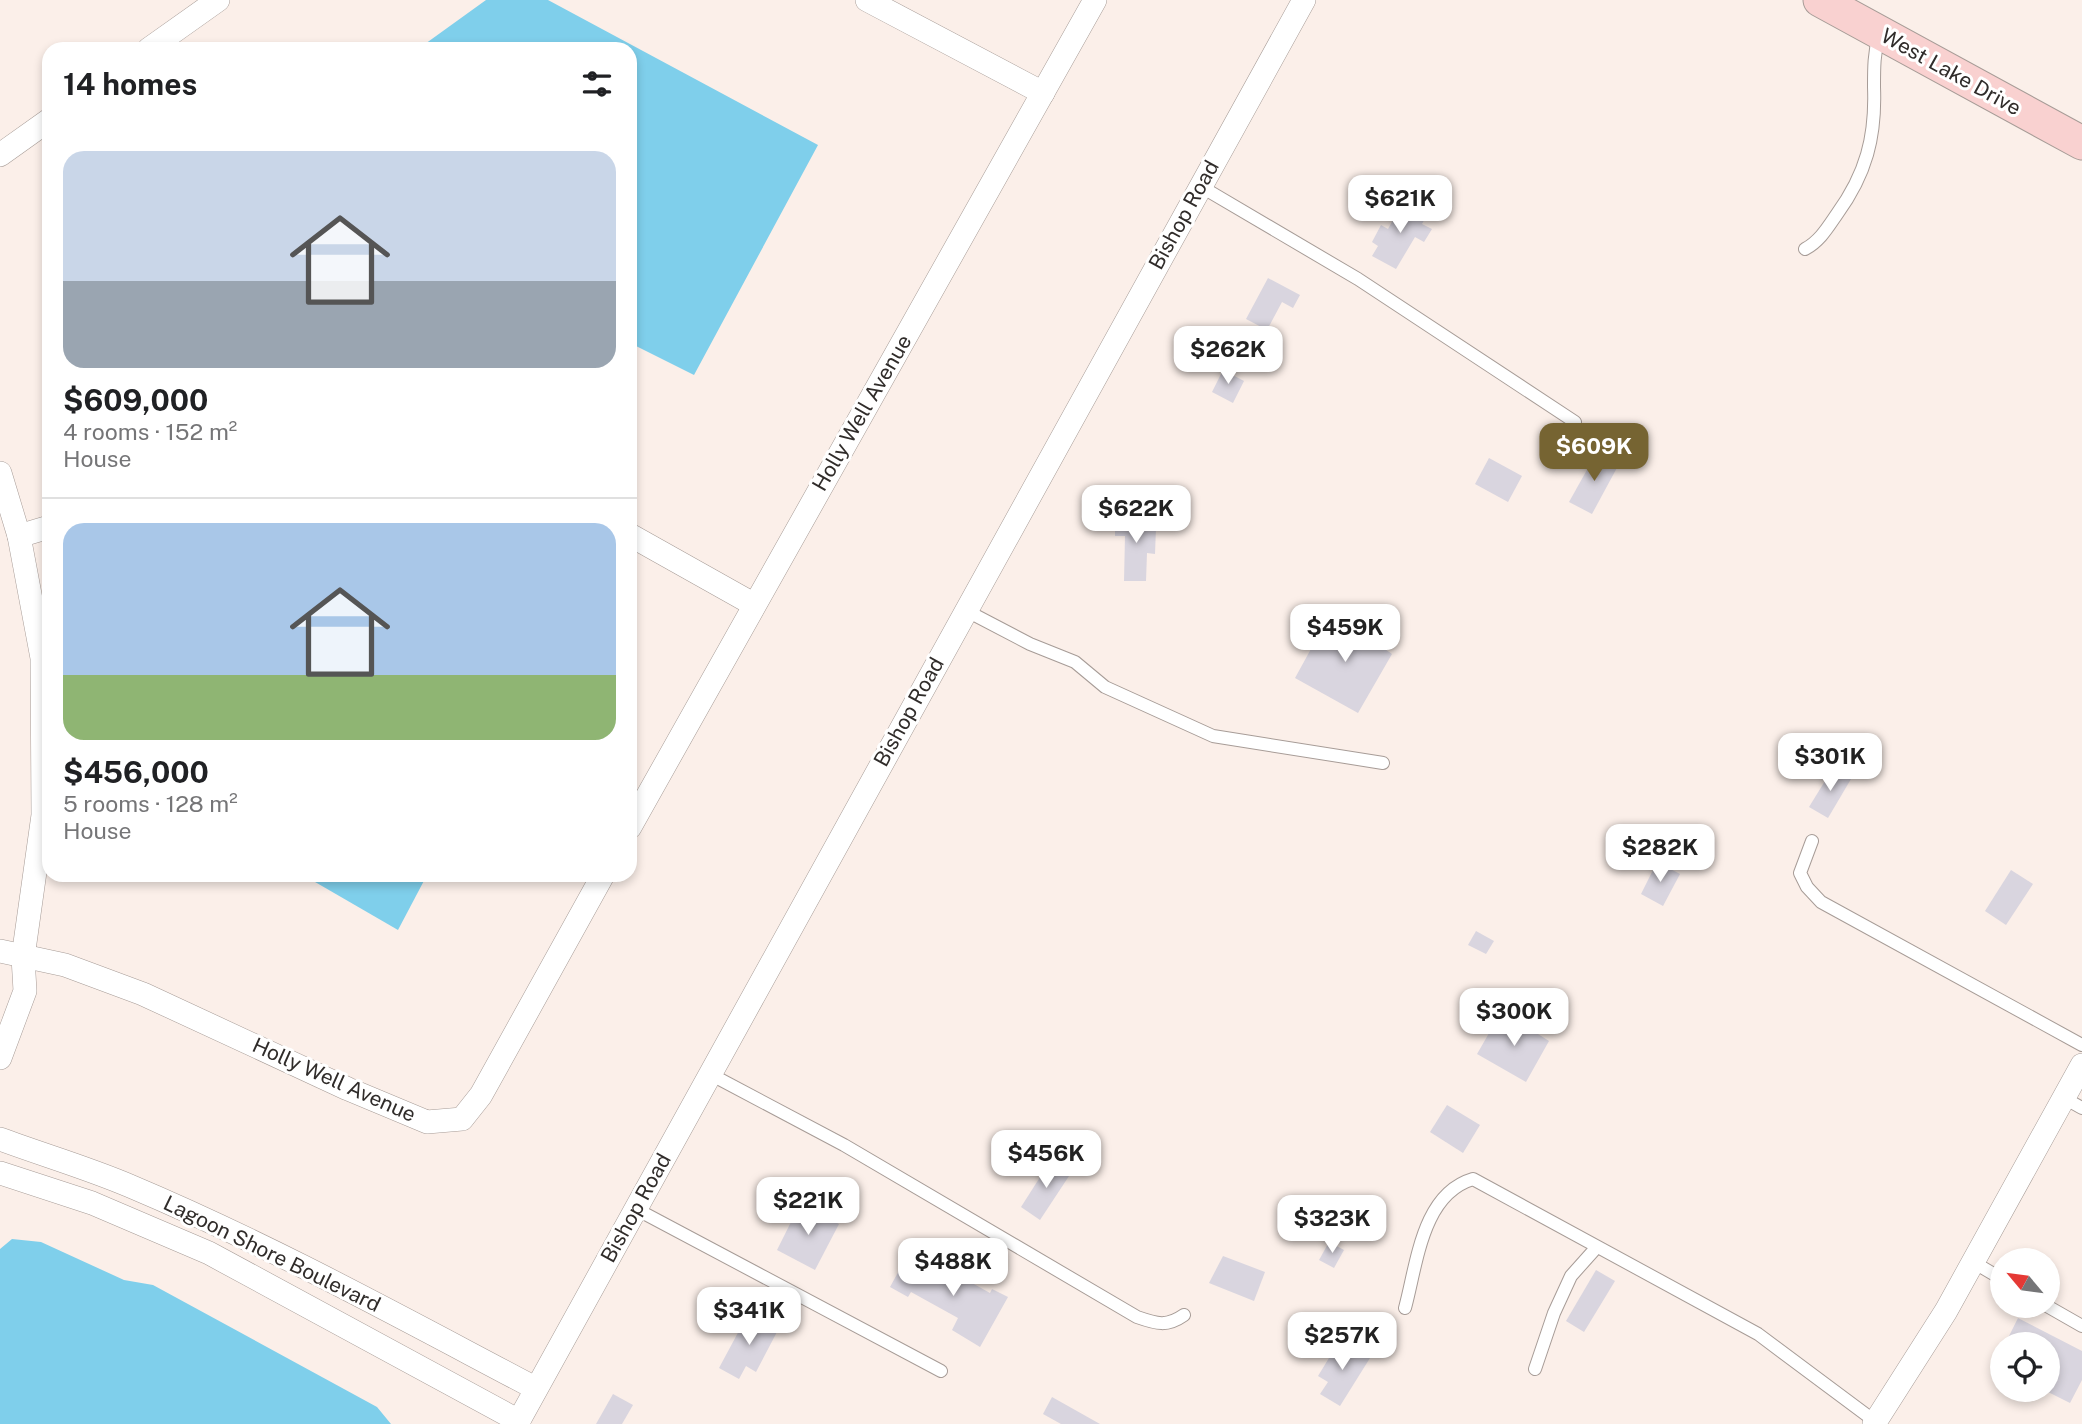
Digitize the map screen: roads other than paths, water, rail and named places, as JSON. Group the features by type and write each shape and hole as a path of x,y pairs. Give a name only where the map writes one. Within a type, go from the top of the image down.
{"street":[{"path":"159,42 218,0"},
{"path":"867,0 1043,93"},
{"name":"Holly Well Avenue","path":"637,814 1095,0"},
{"name":"Bishop Road","path":"518,1422 1304,0"},
{"name":"West Lake Drive","path":"1820,0 2082,143"},
{"path":"0,155 42,125"},
{"path":"0,473 19,536 42,671"},
{"path":"19,536 42,529"},
{"path":"637,539 753,604"},
{"path":"0,1058 25,991 23,957 42,822"},
{"name":"Holly Well Avenue","path":"23,957 65,965 143,993 348,1089 427,1122 462,1119 481,1095 599,882"},
{"path":"0,951 23,957"},
{"path":"0,971 23,957"},
{"path":"1875,1423 2073,1103 2082,1065"},
{"name":"Lagoon Shore Boulevard","path":"0,1139 127,1184 203,1217 318,1273 535,1388"},
{"name":"Lagoon Shore Boulevard","path":"0,1173 92,1203 209,1253 518,1422"}],"lane":[{"path":"1805,248 1821,236 1857,185 1868,157 1874,107 1872,64 1879,32"},
{"path":"1200,186 1358,279 1575,422"},
{"path":"965,610 1030,644 1075,662 1105,687 1213,736 1383,763"},
{"path":"1812,841 1800,873 1807,887 1821,902 2082,1045"},
{"path":"710,1074 844,1145 1137,1317 1157,1324 1171,1324 1184,1315"},
{"path":"1405,1308 1424,1236 1441,1198 1473,1179 1758,1334 1875,1423"},
{"path":"636,1209 940,1371"},
{"path":"1535,1369 1554,1313 1571,1276 1596,1248"},
{"path":"1973,1262 1990,1272"},
{"path":"2060,1313 2082,1326"}],"water":[{"path":"486,0 548,0 626,42 428,42"},
{"path":"637,48 818,145 694,375 637,346"},
{"path":"315,882 423,882 398,930"},
{"path":"12,1239 41,1242 124,1280 153,1285 377,1407 391,1424 0,1424 0,1249"}]}
